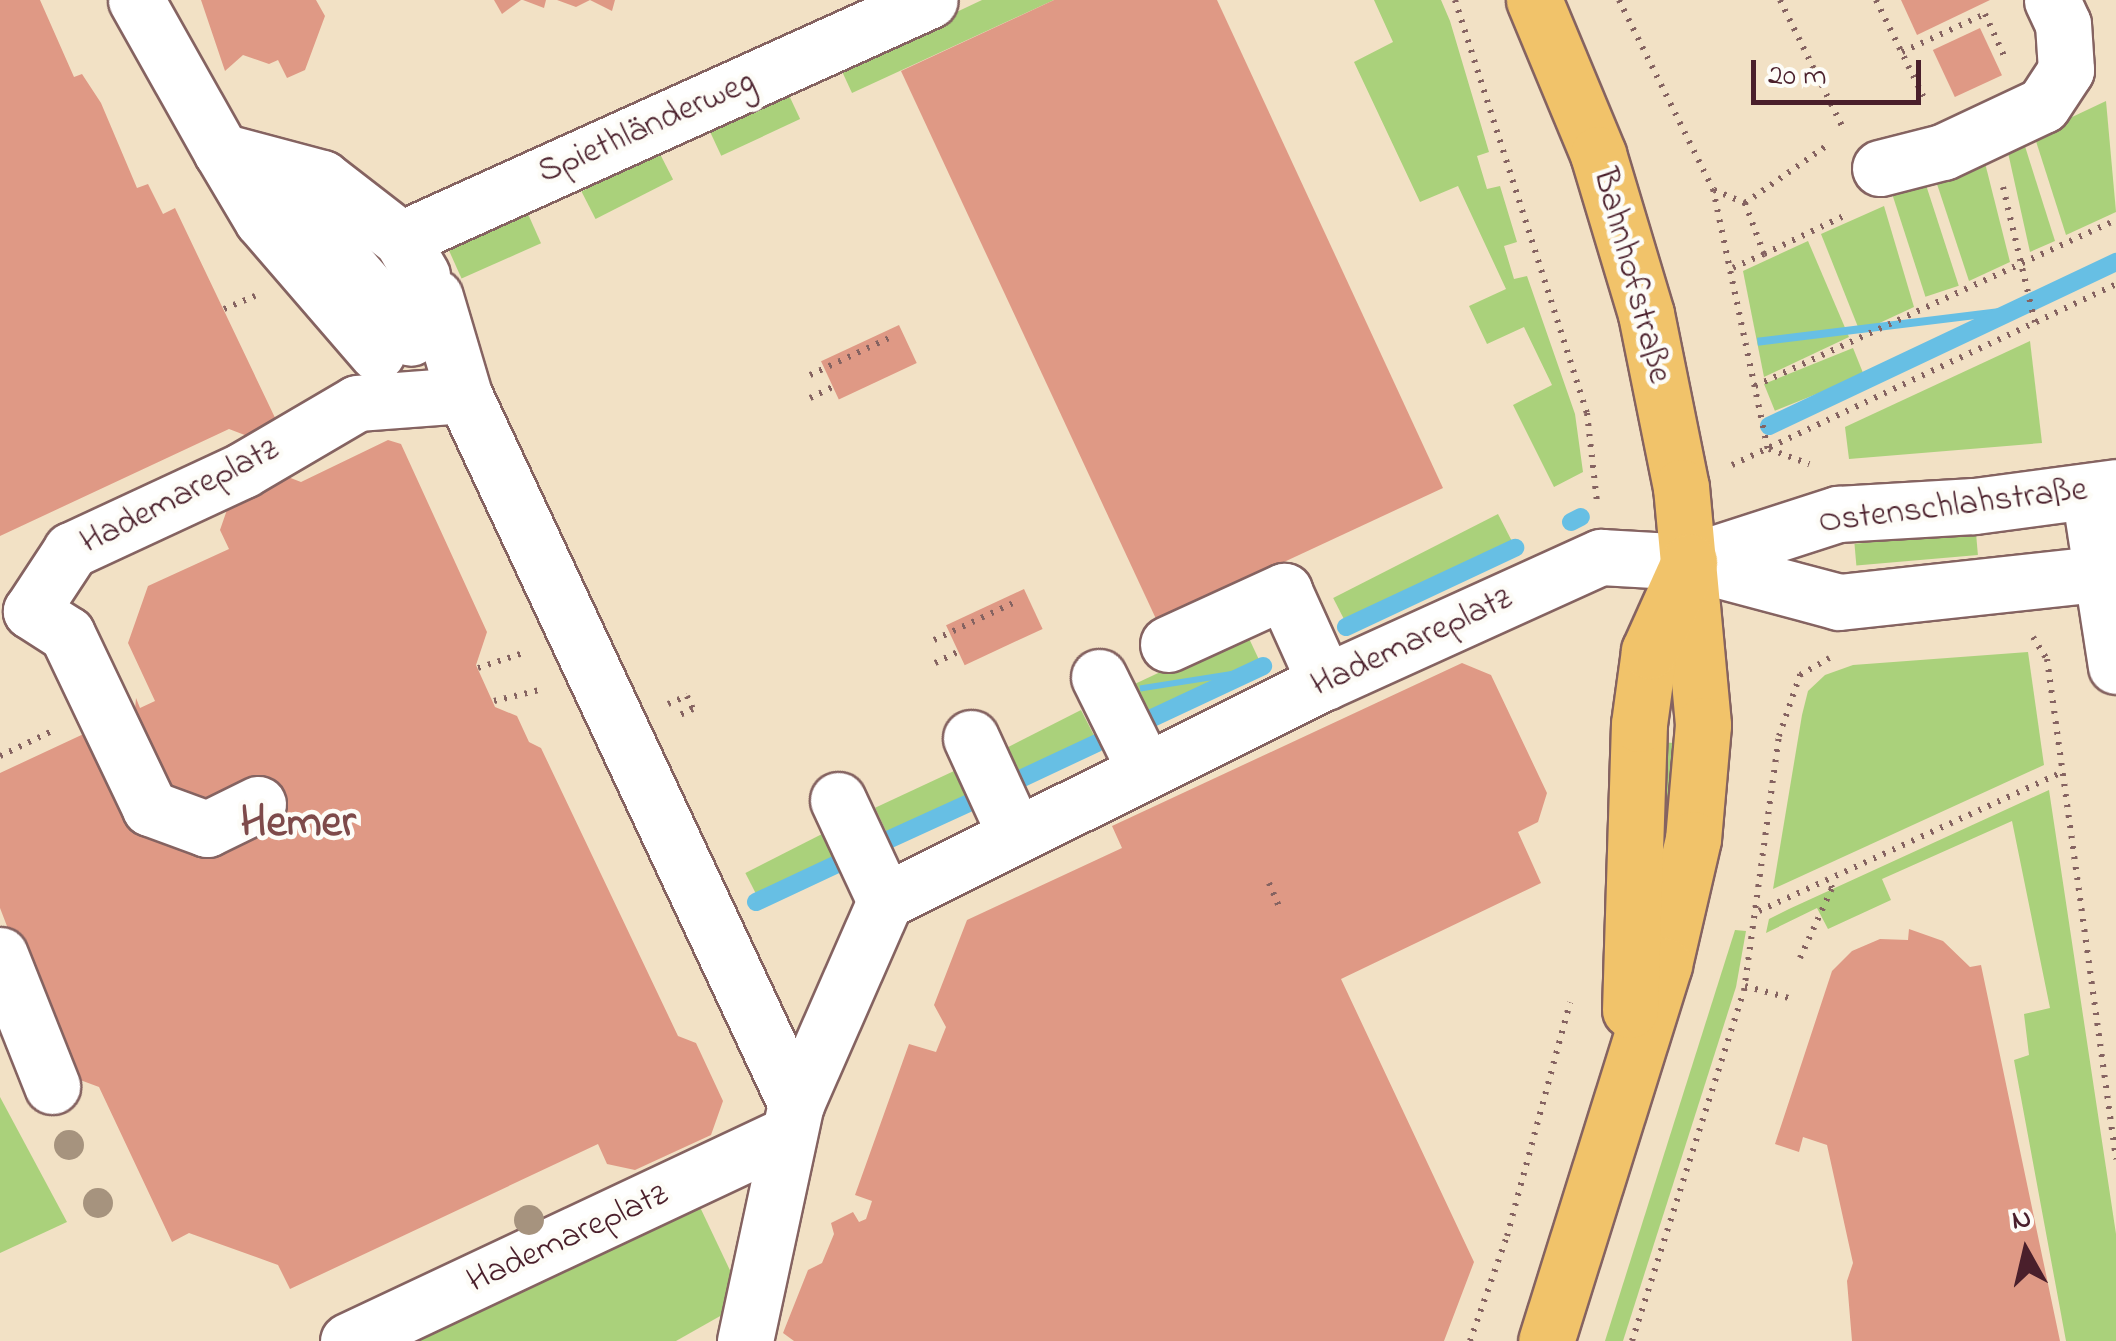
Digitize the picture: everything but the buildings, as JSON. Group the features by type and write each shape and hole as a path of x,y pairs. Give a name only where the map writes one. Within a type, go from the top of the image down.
{"main road":[{"name":"Bahnhofstraße","path":"1534,0 1618,211 1675,450 1703,725 1692,839 1628,1088 1546,1341"}],"street":[{"path":"136,0 221,151 295,204 409,300"},
{"name":"Spiethländerweg","path":"409,300 930,0"},
{"path":"1880,168 1942,152 2042,104 2066,70 2063,24 2052,0"},
{"path":"221,151 322,178 409,300 662,711 792,1119"},
{"name":"Hademareplatz","path":"258,804 207,829 150,808 67,634 31,612 71,550 243,470 357,403 464,395"},
{"path":"2102,490 2116,666"},
{"name":"Ostenschlahstraße","path":"1689,562 1838,514 2102,490"},
{"name":"Hademareplatz","path":"885,902 1325,682 1599,532 1689,562"},
{"name":"Ostenschlahstraße","path":"1689,562 1839,602 2109,573"},
{"path":"1168,644 1284,590 1325,682"},
{"path":"1099,677 1145,770"},
{"path":"970,738 1015,834"},
{"path":"746,1341 792,1119 885,902 838,800"},
{"path":"0,956 52,1086"},
{"name":"Hademareplatz","path":"348,1341 792,1119"}],"path":[{"path":"1455,0 1586,413 1599,532"},
{"path":"1620,0 1713,189 1733,268 1768,449 2116,284"},
{"path":"1745,203 1844,130 1780,0"},
{"path":"1876,0 1928,106"},
{"path":"1902,52 1985,14 2014,78"},
{"path":"2001,179 2035,322"},
{"path":"1713,189 1745,203 1764,254 1733,268"},
{"path":"1756,386 2116,220"},
{"path":"224,310 265,292"},
{"path":"810,374 889,338"},
{"path":"810,398 833,387"},
{"path":"934,640 1013,603"},
{"path":"2024,634 2036,638 2047,659 2116,1159"},
{"path":"1632,1341 1745,986 1779,736 1800,675 1843,650"},
{"path":"478,668 509,652"},
{"path":"935,662 958,652"},
{"path":"494,701 530,696"},
{"path":"1758,912 2062,772"},
{"path":"1800,958 1832,888 1829,880"},
{"path":"1269,883 1280,909"},
{"path":"1745,986 1789,998"},
{"path":"1470,1341 1507,1236 1572,992"}],"green space":[{"path":"982,0 1054,0 852,93 840,67"},
{"path":"1374,0 1441,0 1450,21 1489,152 1477,156 1487,189 1500,186 1517,242 1504,246 1514,279 1527,276 1575,414 1583,472 1554,487 1513,405 1552,385 1524,327 1487,344 1469,306 1506,289 1458,186 1420,202 1354,62 1393,42"},
{"path":"787,91 800,119 721,156 708,128"},
{"path":"2106,101 2116,212 2066,235 2034,135"},
{"path":"2023,140 2055,241 2030,252 2007,148"},
{"path":"659,152 673,180 596,219 581,191"},
{"path":"1984,159 2010,262 1969,281 1936,181"},
{"path":"1926,185 1959,286 1925,297 1893,196"},
{"path":"1884,206 1914,307 1860,332 1821,234"},
{"path":"528,214 541,243 462,279 449,249"},
{"path":"1808,241 1849,337 1764,377 1743,271"},
{"path":"2030,341 2042,443 1849,459 1845,427"},
{"path":"1853,348 1864,375 1775,411 1764,384"},
{"path":"1498,514 1512,542 1347,626 1333,598"},
{"path":"1976,533 1978,555 1856,566 1854,544"},
{"path":"1246,632 1259,660 1147,713 1134,684"},
{"path":"2028,652 2044,765 1773,889 1802,715 1808,691 1825,675 1853,665"},
{"path":"1081,710 1095,738 1018,777 1003,749"},
{"path":"1656,742 1675,743 1670,836 1651,835"},
{"path":"954,771 967,799 888,836 875,808"},
{"path":"2049,790 2116,1234 2116,1341 2066,1341 2014,1060 2029,1055 2024,1014 2050,1008 2012,821 1882,879 1891,900 1828,929 1817,908 1766,933 1769,919"},
{"path":"822,834 836,861 759,900 745,873"},
{"path":"1735,930 1746,931 1736,987 1623,1341 1605,1341"},
{"path":"0,1097 67,1222 0,1253"},
{"path":"699,1205 745,1302 676,1341 408,1341"}],"water":[{"path":"2024,305 2025,313 1758,346 1757,338"},
{"path":"1515,549 1517,553 1348,632 1346,627"},
{"path":"1263,666 1264,672 1140,691 1140,686"}],"waterway":[{"path":"1769,426 2116,262"},
{"path":"1571,522 1581,517"},
{"path":"1346,627 1515,548"},
{"path":"1150,719 1263,666"},
{"path":"1018,780 1097,743"},
{"path":"890,839 969,803"},
{"path":"756,902 837,864"}],"district":[{"name":"Hemer","path":"298,825"}]}
